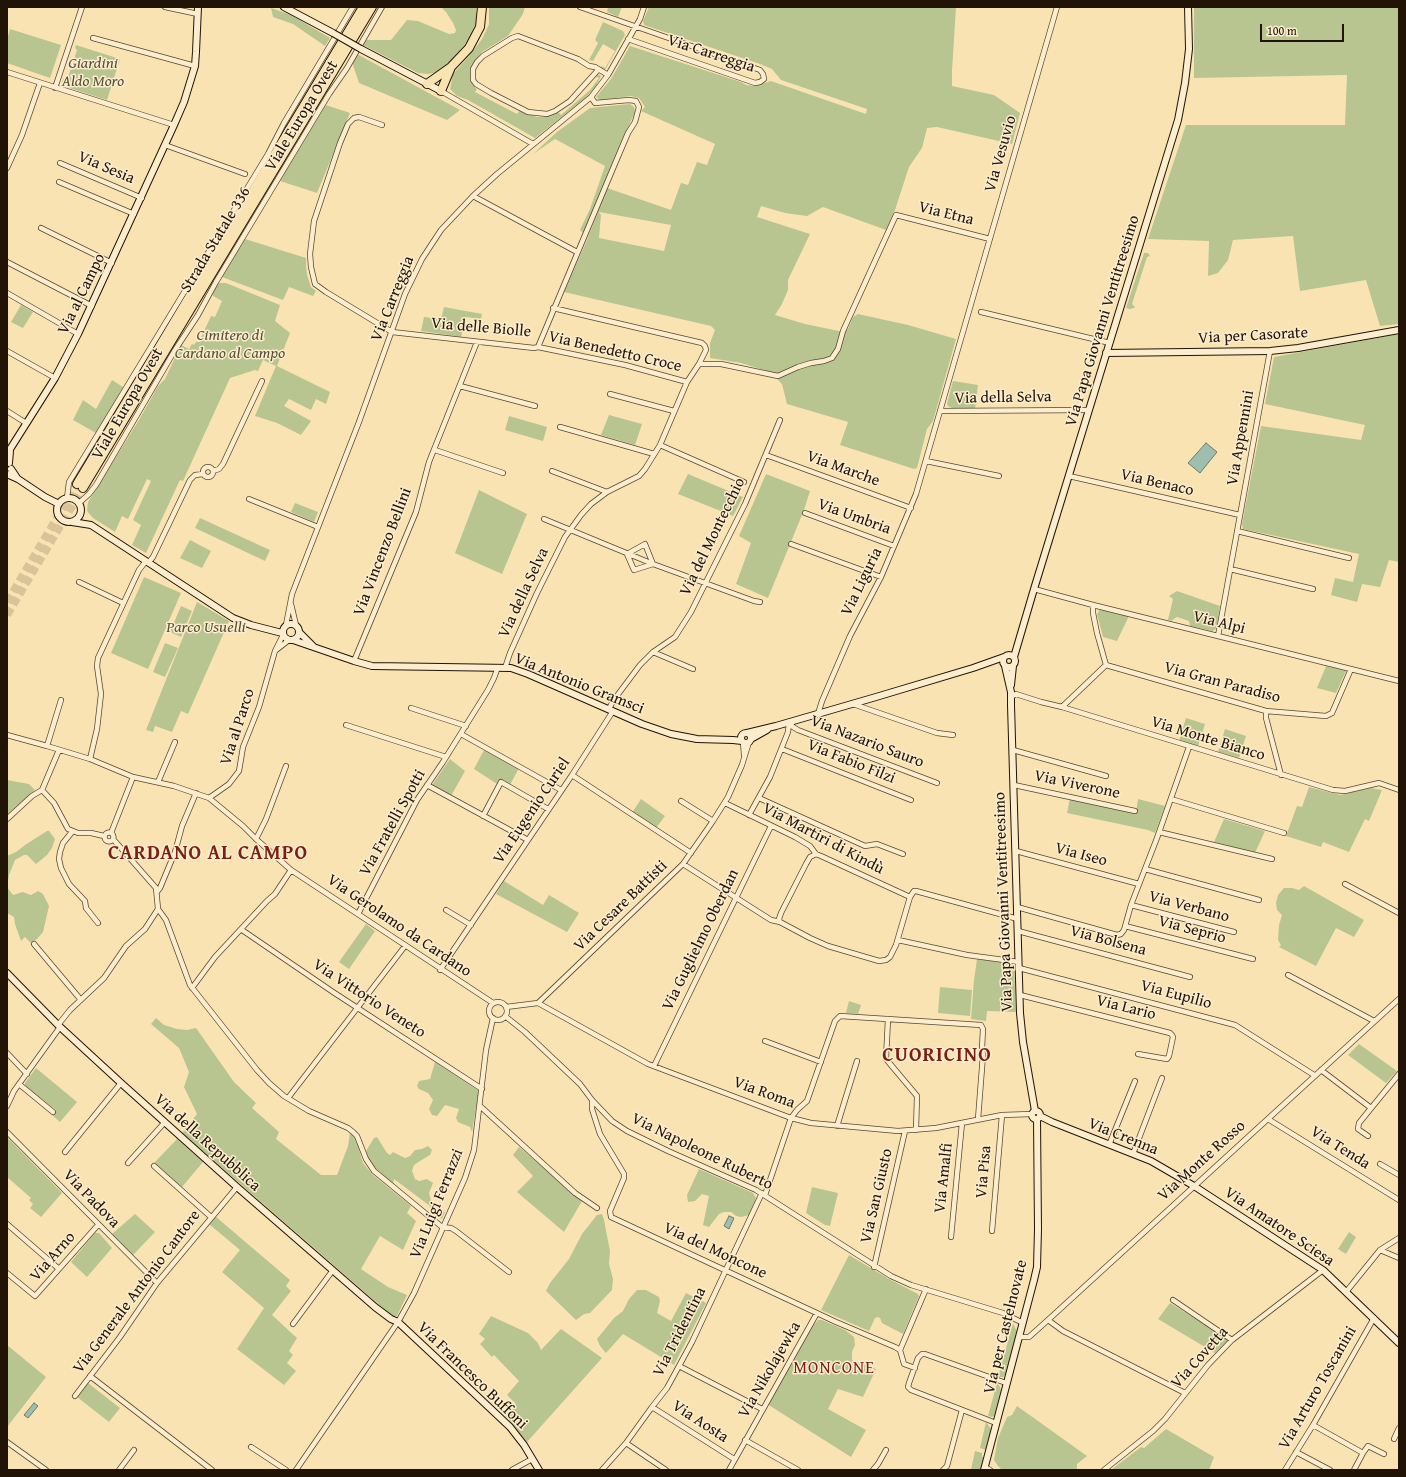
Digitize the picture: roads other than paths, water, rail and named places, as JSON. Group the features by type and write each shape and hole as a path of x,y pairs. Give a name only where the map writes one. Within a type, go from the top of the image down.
{"highway":[{"name":"Strada Statale 336","path":"80,486 353,32 362,7"},
{"path":"353,32 374,7"},
{"path":"441,91 452,67 478,33 482,19 482,7"},
{"path":"427,84 452,67"}],"street":[{"path":"55,88 82,7"},
{"path":"165,7 198,9"},
{"path":"284,7 441,91 534,144"},
{"name":"Viale Europa Ovest","path":"67,498 69,482 268,154 284,123 353,7"},
{"name":"Viale Europa Ovest","path":"78,503 89,494 96,485 329,94 347,68 382,7"},
{"name":"Via Carreggia","path":"580,7 760,70 764,79 755,83 628,40"},
{"name":"Via Carreggia","path":"283,630 290,601 360,422 408,287 426,252 441,230 473,196 497,174 591,97 608,75 635,27 644,7"},
{"name":"Via Vesuvio","path":"970,308 1057,7"},
{"name":"Via Papa Giovanni Ventitreesimo","path":"1034,1112 1023,1042 1020,995 1011,694 1013,666 1015,663 1014,657 1178,120 1185,83 1189,49 1188,7"},
{"name":"Via al Campo","path":"7,454 55,378 78,334 166,145 184,102 195,66 198,9"},
{"path":"598,70 570,101 555,111 547,114 528,112 491,93 476,84 473,80 474,69 477,62 483,56 512,38 518,36 578,60 589,66 595,67 608,75"},
{"path":"93,38 195,66"},
{"path":"7,72 174,125"},
{"path":"7,168 22,135 40,83"},
{"name":"Via delle Biolle","path":"392,332 477,342 538,347 553,308 628,133 635,122 640,107 636,101 629,100 595,103 591,97"},
{"path":"382,125 359,117 354,118 348,124 316,212 310,254 313,279 318,287 392,332"},
{"path":"166,145 245,174"},
{"name":"Via Sesia","path":"60,163 142,198"},
{"path":"59,182 134,214"},
{"path":"473,196 577,252"},
{"name":"Via Etna","path":"699,364 721,364 778,376 798,367 811,363 824,362 832,358 838,349 843,331 896,215 990,239"},
{"path":"41,228 112,263"},
{"path":"7,262 92,306"},
{"path":"7,293 78,334"},
{"name":"Via della Selva","path":"505,668 510,653 537,593 570,530 591,504 607,492 638,476 660,445 687,382 706,350 702,343 553,308"},
{"name":"Via Liguria","path":"818,714 824,696 850,636 881,576 911,508 970,308"},
{"path":"981,312 1110,343"},
{"name":"Via per Casorate","path":"1106,353 1270,351 1298,348 1399,330"},
{"name":"Via Vincenzo Bellini","path":"354,662 416,512 429,462 477,342"},
{"name":"Via Benedetto Croce","path":"538,347 625,365 687,382"},
{"path":"7,351 55,378"},
{"name":"Via Appennini","path":"1218,636 1270,351"},
{"path":"90,759 97,729 101,694 97,666 98,658 123,603 140,567 153,558 190,480 195,475 203,474 209,477 213,474 213,471 219,469 223,464 262,381"},
{"path":"460,386 535,406"},
{"path":"610,394 674,410"},
{"name":"Via della Selva","path":"940,411 1089,410"},
{"path":"7,411 26,423"},
{"name":"Via del Montecchio","path":"611,710 613,701 640,665 653,652 675,637 691,612 745,504 780,420"},
{"path":"560,427 654,454"},
{"path":"660,445 744,482"},
{"name":"Via al Campo","path":"8,468 11,447"},
{"path":"435,450 503,473"},
{"name":"Via Marche","path":"766,455 911,508"},
{"path":"926,461 999,476"},
{"path":"8,468 18,479 59,504"},
{"path":"552,471 607,492"},
{"name":"Via Benaco","path":"1069,476 1240,515"},
{"path":"91,525 66,522 60,518 57,511 59,504 67,498 73,499 78,503 81,511 91,525 233,618 261,627 283,630 291,640"},
{"path":"248,499 318,527"},
{"path":"72,522 78,518 81,511"},
{"name":"Via Umbria","path":"804,513 894,546"},
{"path":"544,519 653,564 760,602"},
{"path":"1237,531 1350,558"},
{"path":"627,554 644,544 653,564"},
{"path":"791,544 881,576"},
{"path":"627,554 634,570 653,564"},
{"path":"1230,569 1313,589"},
{"path":"80,582 123,603"},
{"name":"Via Alpi","path":"1034,589 1399,681"},
{"path":"274,651 297,637 299,632 290,601"},
{"path":"1062,707 1106,665 1097,633 1093,605"},
{"path":"283,630 291,623 296,625"},
{"name":"Via al Parco","path":"209,798 229,784 239,771 243,748 259,707 274,651 283,630"},
{"name":"Via Antonio Gramsci","path":"299,632 317,649"},
{"name":"Via Papa Giovanni Ventitreesimo","path":"1011,694 1005,660 1019,638"},
{"name":"Via Antonio Gramsci","path":"291,640 354,662 372,666 498,667 515,670 528,674 642,724 671,734 692,738 711,739 746,739 789,722 984,664 1005,660"},
{"path":"653,652 693,669"},
{"path":"1013,666 1009,667 1005,660 1011,655 1014,657"},
{"name":"Via Gran Paradiso","path":"1106,665 1266,711 1329,716 1332,714 1351,669"},
{"name":"Via Fratelli Spotti","path":"358,914 417,800 488,690 498,667"},
{"name":"Via Monte Bianco","path":"1011,694 1016,694 1062,707 1281,775 1340,791 1379,783 1389,785 1399,790"},
{"path":"47,746 61,700"},
{"path":"853,704 937,733 953,735"},
{"path":"411,708 466,726"},
{"name":"Via Eugenio Curiel","path":"440,970 572,775 611,710"},
{"path":"1266,711 1266,718 1281,775"},
{"name":"Via Fabio Filzi","path":"749,815 770,777 788,732 789,722"},
{"name":"Via Nazario Sauro","path":"789,722 798,730 937,783"},
{"path":"346,725 446,757"},
{"path":"461,734 561,790"},
{"name":"Via Gerolamo da Cardano","path":"7,735 90,759 133,778 158,782 209,798 243,826 291,870 493,1004"},
{"name":"Via Cesare Battisti","path":"538,1003 683,864 725,803 744,757 746,739"},
{"path":"158,782 175,742"},
{"path":"1131,905 1189,747"},
{"name":"Via Fabio Filzi","path":"782,749 911,800"},
{"path":"7,819 32,796 42,790 59,750"},
{"name":"Via Viverone","path":"1013,750 1106,776"},
{"path":"256,839 266,819 286,766"},
{"path":"572,775 690,853"},
{"path":"133,778 111,833 113,839 156,888 158,909 166,920 192,988 269,1083 308,1111 348,1128 357,1136 366,1159 374,1171 442,1227 451,1228 456,1231 509,1272"},
{"path":"483,816 501,782 548,809"},
{"path":"427,785 528,840"},
{"name":"Via Viverone","path":"1014,785 1135,811"},
{"path":"42,790 54,803 68,829 72,832 91,833 104,836 107,841 113,839"},
{"path":"157,892 175,852 182,826 196,793"},
{"path":"759,798 865,846 877,844 903,854"},
{"path":"1171,799 1284,834"},
{"path":"681,801 713,821"},
{"name":"Via Martiri di Kindù","path":"725,803 810,846 816,854 910,897"},
{"name":"Via Guglielmo Oberdan","path":"654,1066 771,826"},
{"path":"72,832 64,843 60,852 59,859 61,868 69,884 85,901 86,908 98,923"},
{"path":"1159,832 1272,859"},
{"path":"104,836 106,833 111,833"},
{"name":"Via Iseo","path":"1016,851 1139,884"},
{"path":"780,922 779,919 781,913 806,864 810,857 816,854"},
{"path":"683,864 771,920 780,922 828,946 879,961 883,961 890,957 894,951 910,897 914,891 1018,919"},
{"path":"1145,869 1258,900"},
{"path":"192,988 215,957 275,894 291,870"},
{"path":"1345,884 1399,913"},
{"name":"Via Verbano","path":"1125,926 1131,905 1234,932"},
{"path":"1017,907 1117,935 1122,934 1125,926"},
{"path":"7,1106 9,1096 27,1074 70,1010 104,978 126,946 145,929 158,909"},
{"path":"446,910 471,925"},
{"name":"Via Seprio","path":"1125,926 1252,959"},
{"name":"Via Vittorio Veneto","path":"242,930 357,1008 482,1089"},
{"name":"Via Bolsena","path":"1018,931 1190,977"},
{"name":"Via Eupilio","path":"898,940 1019,965 1235,1025 1314,1075"},
{"path":"34,944 81,1000"},
{"path":"288,1098 405,946"},
{"name":"Via della Repubblica","path":"7,973 59,1026 237,1187 375,1307 391,1319 398,1322"},
{"path":"1288,975 1374,1021"},
{"name":"Via Lario","path":"1020,995 1170,1032 1172,1035 1173,1037 1167,1059 1138,1054"},
{"name":"Via Monte Rosso","path":"1019,1337 1029,1337 1268,1119 1314,1075 1399,999"},
{"path":"506,1007 505,1016 501,1019 493,1018 489,1011 493,1004 500,1002 506,1007 538,1003"},
{"name":"Via Roma","path":"538,1003 640,1060 791,1118 811,1123 905,1131 962,1123 1002,1115 1034,1112"},
{"name":"Via Napoleone Ruberto","path":"505,1016 525,1032 580,1084 592,1100 612,1121 627,1131 764,1194 874,1267 891,1276 926,1289 1003,1313 1023,1323"},
{"path":"791,1118 807,1101 835,1021 837,1017 840,1016 979,1024 982,1026 983,1055 978,1119"},
{"name":"Via Luigi Ferrazzi","path":"296,1470 398,1322 414,1293 457,1196 474,1150 488,1040 493,1018"},
{"path":"888,1019 886,1060 917,1096 916,1130"},
{"path":"765,1041 821,1062"},
{"path":"7,1053 27,1074"},
{"path":"837,1126 857,1061"},
{"path":"1321,1070 1371,1108"},
{"path":"1368,1136 1358,1129 1358,1126 1399,1074"},
{"path":"1133,1154 1162,1078"},
{"path":"1109,1145 1135,1081"},
{"path":"65,1152 121,1083"},
{"path":"19,1084 53,1112"},
{"name":"Via del Moncone","path":"592,1100 592,1109 600,1134 624,1174 624,1178 610,1211 611,1217 900,1350"},
{"path":"480,1106 575,1192 597,1208"},
{"path":"1034,1112 1040,1113 1038,1118"},
{"name":"Via Pisa","path":"992,1231 1002,1115"},
{"name":"Via Tridentina","path":"602,1470 626,1443 667,1388 680,1366 725,1270 764,1194 791,1118"},
{"name":"Via Crenna","path":"1038,1118 1052,1122 1151,1161 1194,1186"},
{"name":"Via per Castelnovate","path":"986,1469 1006,1383 1037,1267 1038,1118"},
{"name":"Via Tenda","path":"1268,1119 1399,1200"},
{"path":"128,1163 165,1122"},
{"name":"Via Amalfi","path":"951,1237 962,1123"},
{"name":"Via San Giusto","path":"874,1267 905,1131"},
{"name":"Via Padova","path":"7,1132 157,1283"},
{"path":"1380,1164 1399,1175"},
{"path":"154,1166 211,1217"},
{"name":"Via Amatore Sciesa","path":"1194,1186 1323,1270 1399,1343"},
{"name":"Via Generale Antonio Cantore","path":"74,1396 120,1337 157,1283 237,1187"},
{"path":"7,1224 59,1269"},
{"name":"Via Arno","path":"7,1273 35,1296 98,1225"},
{"path":"1346,1292 1380,1250 1399,1238"},
{"path":"1380,1250 1399,1258"},
{"path":"293,1324 333,1270"},
{"name":"Via Covetta","path":"1104,1470 1153,1431 1165,1419 1185,1393 1232,1340 1323,1270"},
{"path":"915,1368 904,1364 900,1350 926,1289"},
{"path":"1173,1300 1232,1340"},
{"name":"Via Nikolajewka","path":"728,1470 817,1313"},
{"name":"Via Arturo Toscanini","path":"1286,1470 1374,1318"},
{"path":"1048,1320 1063,1331 1185,1393"},
{"name":"Via Francesco Buffoni","path":"398,1322 510,1427 524,1445 538,1470"},
{"path":"996,1423 909,1389 909,1383 920,1356 925,1354 1006,1383"},
{"path":"680,1366 762,1409"},
{"path":"90,1376 212,1470"},
{"name":"Via Aosta","path":"652,1407 734,1460"},
{"path":"943,1470 947,1466 962,1410"},
{"path":"1313,1425 1363,1453"},
{"path":"1394,1438 1399,1428"},
{"name":"Via Nikolajewka","path":"745,1440 798,1470"},
{"path":"7,1442 46,1470"},
{"path":"626,1443 666,1470"},
{"path":"1354,1470 1368,1446 1384,1454"},
{"path":"250,1447 286,1470"},
{"path":"119,1470 134,1450"},
{"path":"873,1470 886,1450"},
{"path":"1296,1452 1330,1470"},
{"path":"512,1470 532,1459"}],"tunnel":[{"path":"7,602 77,484"},
{"path":"7,615 83,488"}],"district":[{"name":"CARDANO AL CAMPO","path":"208,854"},
{"name":"CUORICINO","path":"937,1056"},
{"name":"MONCONE","path":"834,1369"}],"park label":[{"name":"Giardini Aldo Moro","path":"93,73"},
{"name":"Cimitero di Cardano al Campo","path":"230,345"},
{"name":"Parco Usuelli","path":"206,628"}]}
